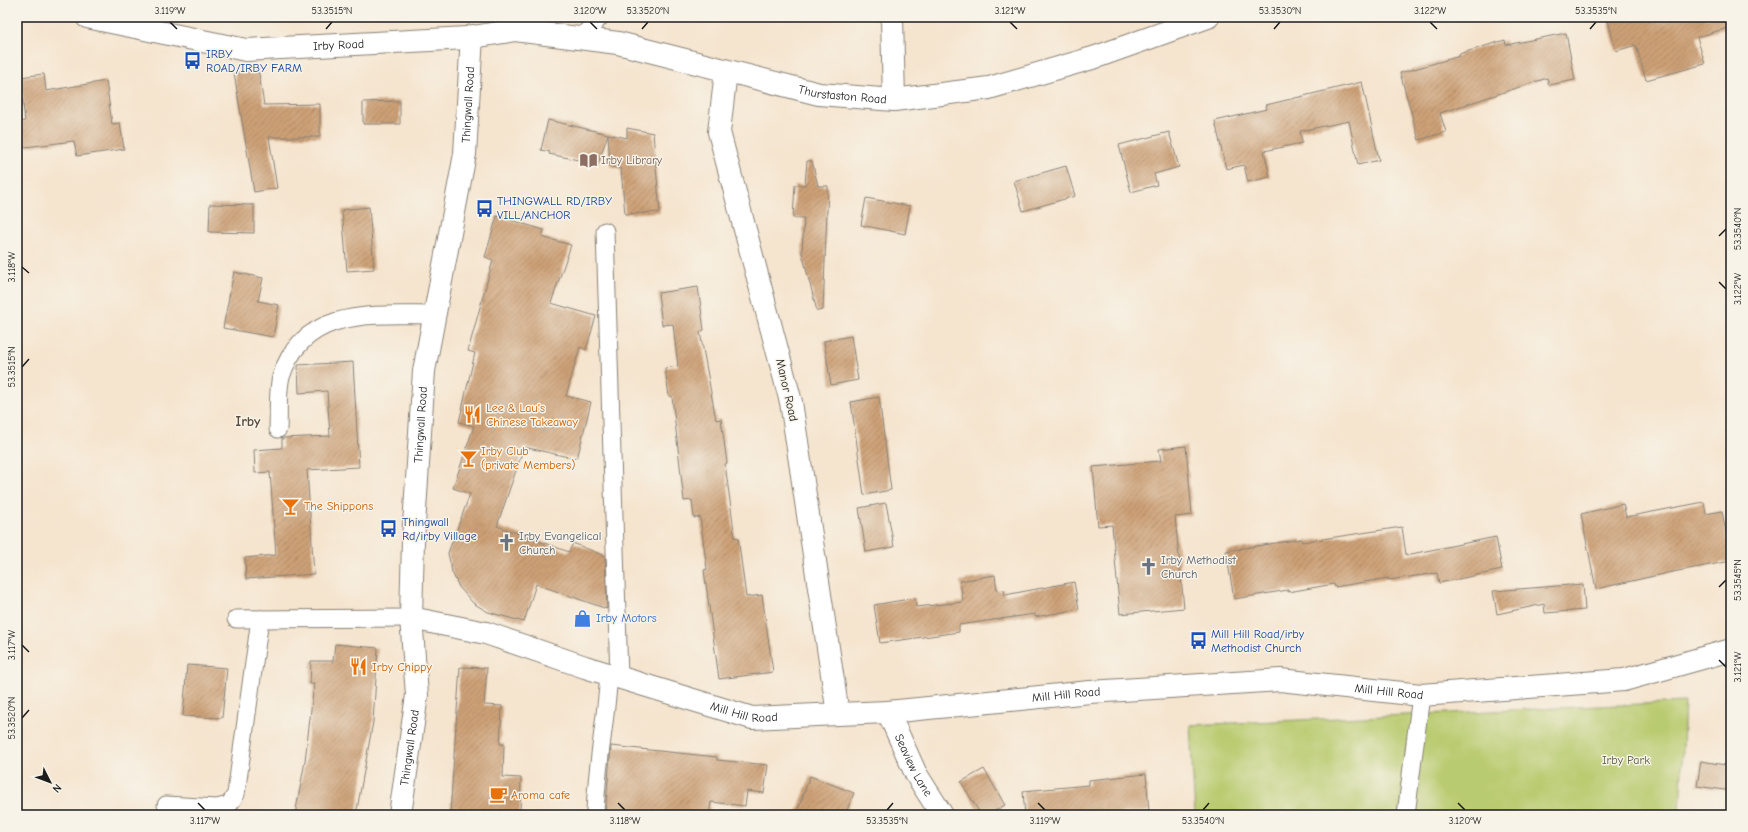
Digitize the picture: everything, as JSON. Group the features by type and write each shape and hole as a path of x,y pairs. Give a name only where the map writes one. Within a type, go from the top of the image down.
{"street":[{"name":"Irby Road","path":"87,17 111,19 246,50 472,36"},
{"path":"892,17 894,100"},
{"name":"Thurstaston Road","path":"472,36 515,30 618,43 819,94 894,100 989,88 1096,57 1186,20 1208,17"},
{"name":"Thingwall Road","path":"400,815 417,695 411,618 413,541 424,371 465,154 472,36"},
{"name":"Manor Road","path":"726,71 719,132 791,402 838,714"},
{"name":"Mill Hill Road","path":"411,618 486,633 614,676 752,718 888,712 1090,692 1280,680 1421,695 1624,680 1731,650"},
{"name":"Seaview Lane","path":"888,712 916,774 942,815"}],"lane":[{"path":"580,38 600,17"},
{"path":"594,815 595,786 607,706 614,676 605,231"},
{"path":"278,429 281,378 289,356 309,334 333,321 363,315 434,315"},
{"path":"236,619 411,618"},
{"path":"166,805 217,808 229,805 236,794 260,619"},
{"path":"1406,815 1421,695"}],"green space":[{"name":"Irby Park","path":"1685,702 1680,815 1195,815 1190,725"}],"building":[{"path":"1620,17 1731,17 1731,27 1697,37 1705,64 1646,80 1636,45 1616,51 1608,20"},
{"path":"1566,33 1575,80 1549,85 1547,78 1440,113 1446,132 1419,140 1400,73 1460,56 1459,54 1505,40 1506,45"},
{"path":"258,68 264,105 320,104 320,137 269,137 277,188 254,192 234,73"},
{"path":"44,74 46,91 106,81 112,124 120,123 124,149 77,156 74,141 17,148 17,122 25,121 20,77"},
{"path":"1362,82 1379,160 1358,165 1349,121 1300,131 1302,143 1264,151 1270,177 1248,182 1244,165 1226,169 1215,121 1267,109 1266,105"},
{"path":"400,101 400,124 363,124 363,102"},
{"path":"548,120 608,134 598,164 549,154 550,152 541,150"},
{"path":"627,128 653,133 660,212 625,214 621,169 610,166 608,134 627,138"},
{"path":"1169,132 1179,167 1154,174 1157,185 1131,192 1119,145"},
{"path":"807,161 812,161 818,186 828,186 823,310 817,311 802,253 804,218 793,218 795,185 805,185"},
{"path":"1066,166 1075,196 1023,211 1014,181"},
{"path":"866,198 910,206 905,234 861,225"},
{"path":"210,204 254,205 254,233 209,232"},
{"path":"369,207 374,269 347,271 342,210"},
{"path":"497,216 544,230 542,237 571,245 551,303 596,316 586,350 580,347 566,396 591,402 577,459 524,447 497,526 569,552 573,543 605,556 607,609 536,584 524,622 488,612 473,603 459,587 452,572 448,553 470,494 453,488 474,426 459,422 475,353 468,351 493,260 485,257"},
{"path":"234,272 263,278 258,301 279,305 273,337 223,328"},
{"path":"698,287 704,330 700,332 716,420 721,419 727,463 725,464 735,538 738,537 746,597 762,595 773,672 719,679 704,570 707,569 700,517 694,518 692,500 684,501 672,396 669,396 665,368 678,366 673,324 662,325 658,293"},
{"path":"851,336 858,380 831,385 824,341"},
{"path":"353,362 359,467 307,470 314,574 246,579 245,558 276,555 270,472 255,473 254,450 282,448 282,438 330,436 327,391 299,393 298,365"},
{"path":"879,397 891,490 864,495 851,402"},
{"name":"Irby Methodist Church","path":"1186,446 1192,515 1175,517 1184,608 1120,614 1112,525 1098,526 1093,467 1161,461 1159,449"},
{"path":"1704,502 1706,514 1722,511 1731,561 1667,573 1596,589 1581,514 1623,504 1626,517"},
{"path":"886,503 894,547 866,552 859,508"},
{"path":"1402,527 1406,555 1496,537 1502,570 1439,583 1437,573 1388,580 1388,578 1335,587 1334,584 1234,599 1226,551 1301,539 1302,542"},
{"path":"995,575 997,591 1004,590 1005,595 1074,582 1079,609 1035,617 1035,614 959,625 959,632 880,643 874,605 915,598 916,607 963,602 960,581"},
{"path":"1583,584 1585,610 1545,613 1544,604 1497,614 1493,591"},
{"path":"335,644 378,648 373,722 356,815 295,815 305,761 314,684 310,684 311,661 333,661"},
{"path":"187,665 227,668 222,718 183,716"},
{"path":"460,667 487,668 484,705 502,706 500,744 504,744 503,777 521,778 520,815 450,815"},
{"path":"611,746 717,757 717,760 768,765 764,793 747,791 745,806 711,802 709,815 672,811 672,815 605,815"},
{"path":"1701,761 1731,766 1731,791 1697,786"},
{"path":"984,769 1005,805 988,815 981,815 961,782"},
{"path":"1146,774 1149,811 1108,815 1025,815 1023,791 1089,785 1089,780"},
{"path":"810,776 854,793 845,815 796,815"}],"place":[{"name":"IRBY ROAD/IRBY FARM","path":"193,61"},
{"name":"Irby Library","path":"588,160"},
{"name":"THINGWALL RD/IRBY VILL/ANCHOR","path":"484,208"},
{"name":"Lee & Lau's Chinese Takeaway","path":"473,415"},
{"name":"Irby Club (private Members)","path":"468,458"},
{"name":"The Shippons","path":"291,506"},
{"name":"Thingwall Rd/irby Village","path":"389,529"},
{"name":"Irby Evangelical Church","path":"506,543"},
{"name":"Irby Methodist Church","path":"1148,567"},
{"name":"Irby Motors","path":"583,618"},
{"name":"Mill Hill Road/irby Methodist Church","path":"1198,641"},
{"name":"Irby Chippy","path":"359,667"},
{"name":"Aroma cafe","path":"498,795"}],"district":[{"name":"Irby","path":"248,421"}]}
